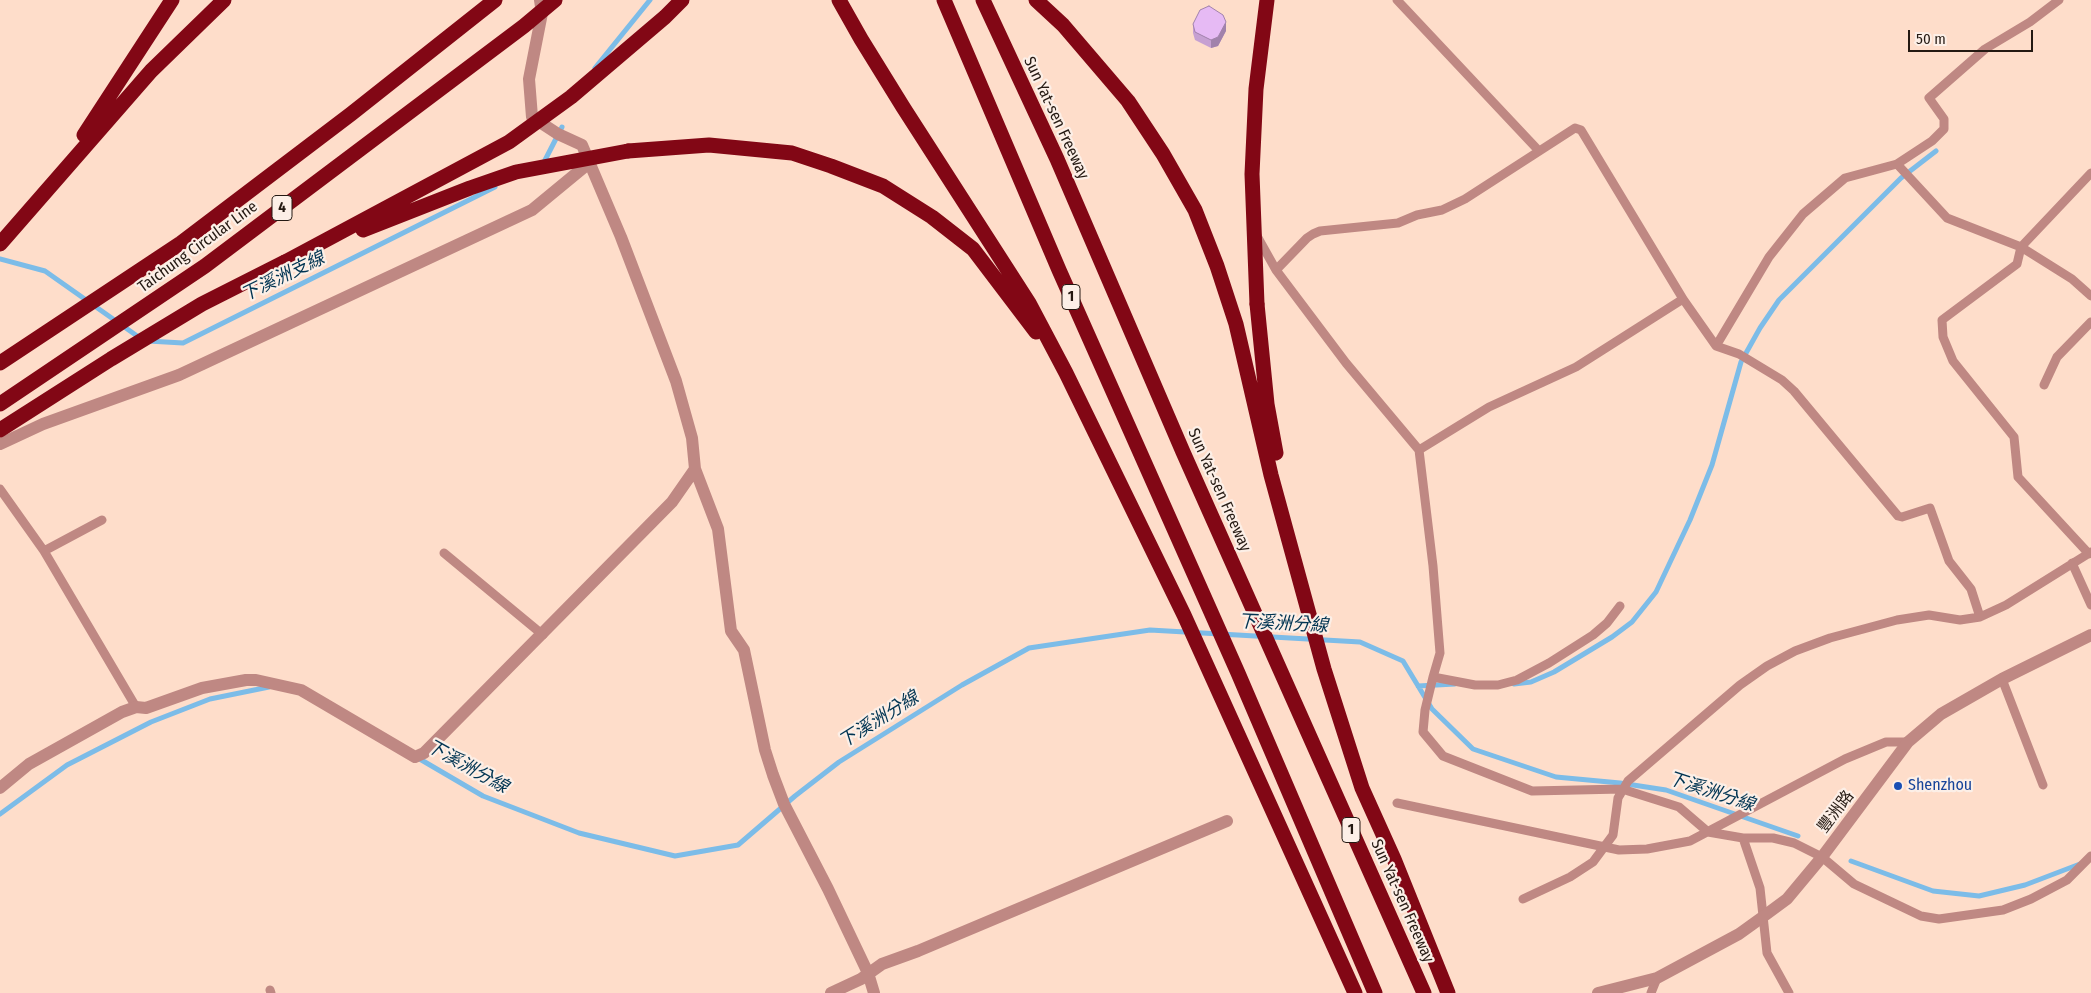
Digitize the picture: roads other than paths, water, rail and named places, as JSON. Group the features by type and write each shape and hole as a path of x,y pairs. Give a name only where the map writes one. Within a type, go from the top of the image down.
{"highway":[{"path":"47,190 110,97 172,0"},
{"path":"0,244 151,72 224,0"},
{"name":"Taichung Circular Line","path":"0,363 181,243 351,114 495,0"},
{"name":"Taichung Circular Line","path":"0,404 205,266 524,26 555,0"},
{"path":"0,430 111,358 202,304 285,262 508,142 571,97 665,17 682,0"},
{"path":"839,0 903,107 1029,303 1066,373 1184,615 1355,993"},
{"name":"1","path":"944,0 1059,270 1201,594 1238,673 1374,993"},
{"name":"Sun Yat-sen Freeway","path":"983,0 1057,159 1232,564 1424,993"},
{"path":"1036,0 1063,25 1128,101 1163,154 1195,210 1217,266 1236,324 1297,573 1324,669 1362,788 1394,859 1448,993"},
{"path":"1267,0 1256,90 1252,174 1257,304 1267,404 1297,573"},
{"path":"285,262 416,209 516,172 628,151 709,145 792,153 883,186 932,217 973,249 1066,373"}],"street":[{"path":"540,0 542,13 529,79 532,117 558,134 582,145 620,237 676,381 692,438 696,470 718,529 731,631 744,650 764,750 784,804 828,889 868,974 874,993"},
{"path":"0,444 43,424 179,375 532,210 590,163"},
{"path":"0,788 29,764 122,712 136,706 146,708 202,688 246,680 256,680 301,690 415,757 424,753 543,635 672,502 696,470"},
{"name":"豐洲路","path":"1598,993 1658,978 1739,934 1764,916 1787,899 1822,857 1908,742 1941,714 2002,679 2091,635"},
{"path":"831,993 861,979 882,964 918,951 1227,821"}],"lane":[{"path":"1262,0 1258,28 1251,147 1252,227 1276,270 1346,363 1418,450 1433,566 1440,653 1425,710 1423,732 1442,756 1532,792 1622,789 1679,807 1708,832 1743,838 1773,838 1794,843 1822,857 1854,884 1921,916 1939,919 2003,910 2030,899 2067,880 2091,856"},
{"path":"1397,0 1539,151"},
{"path":"1720,348 1769,257 1803,214 1845,178 1897,164 1932,141 1944,128 1944,119 1929,98 1985,49 2030,22 2059,0"},
{"path":"1276,270 1313,234 1320,231 1398,223 1442,210 1465,199 1575,128 1581,130 1682,299 1720,348 1739,354 1782,380 1794,391 1898,516 1902,517 1930,508 1949,561 1971,589 1980,617"},
{"path":"1897,164 1947,218 2021,247 2072,280 2091,296"},
{"path":"1523,899 1582,871 1593,862 1606,847 1612,836 1616,806 1622,789 1628,781 1740,685 1767,666 1795,651 1830,638 1897,620 1929,615 1960,620 1980,617 2006,605 2090,553 2018,477 2014,437 1953,361 1943,337 1942,320 2017,264 2021,247 2091,173"},
{"path":"1418,450 1489,408 1576,367 1682,299"},
{"path":"2044,386 2056,357 2091,322"},
{"path":"0,489 44,551 136,706"},
{"path":"44,551 102,520"},
{"path":"444,553 543,635"},
{"path":"2072,563 2091,605"},
{"path":"1433,677 1475,685 1498,684 1517,680 1549,663 1593,635 1607,623 1620,606"},
{"path":"2002,679 2043,785"},
{"path":"1397,803 1619,850 1647,849 1690,842 1845,759 1886,742 1908,742"},
{"path":"1743,838 1760,888 1767,953 1789,993"},
{"path":"1651,993 1658,978"}],"waterway":[{"name":"下溪洲支線","path":"595,68 650,0"},
{"name":"下溪洲支線","path":"543,164 562,127"},
{"path":"1514,684 1531,682 1554,672 1612,637 1632,622 1656,592 1690,520 1712,465 1741,362 1760,328 1779,300 1901,178 1936,151"},
{"name":"下溪洲支線","path":"148,341 183,343 495,187"},
{"name":"下溪洲支線","path":"0,259 45,271 140,338"},
{"name":"下溪洲分線","path":"418,758 483,796 579,833 675,856 738,845 795,796 839,762 962,685 1029,648 1150,630 1360,642 1403,661 1432,709 1473,749 1556,777 1620,783 1666,790 1798,836"},
{"path":"1418,686 1455,684"},
{"name":"下溪洲分線","path":"0,814 67,765 151,722 210,699 269,687"},
{"name":"下溪洲分線","path":"1851,861 1933,891 1979,896 2025,885 2080,864"}],"place":[{"name":"Shenzhou","path":"1898,786"}]}
